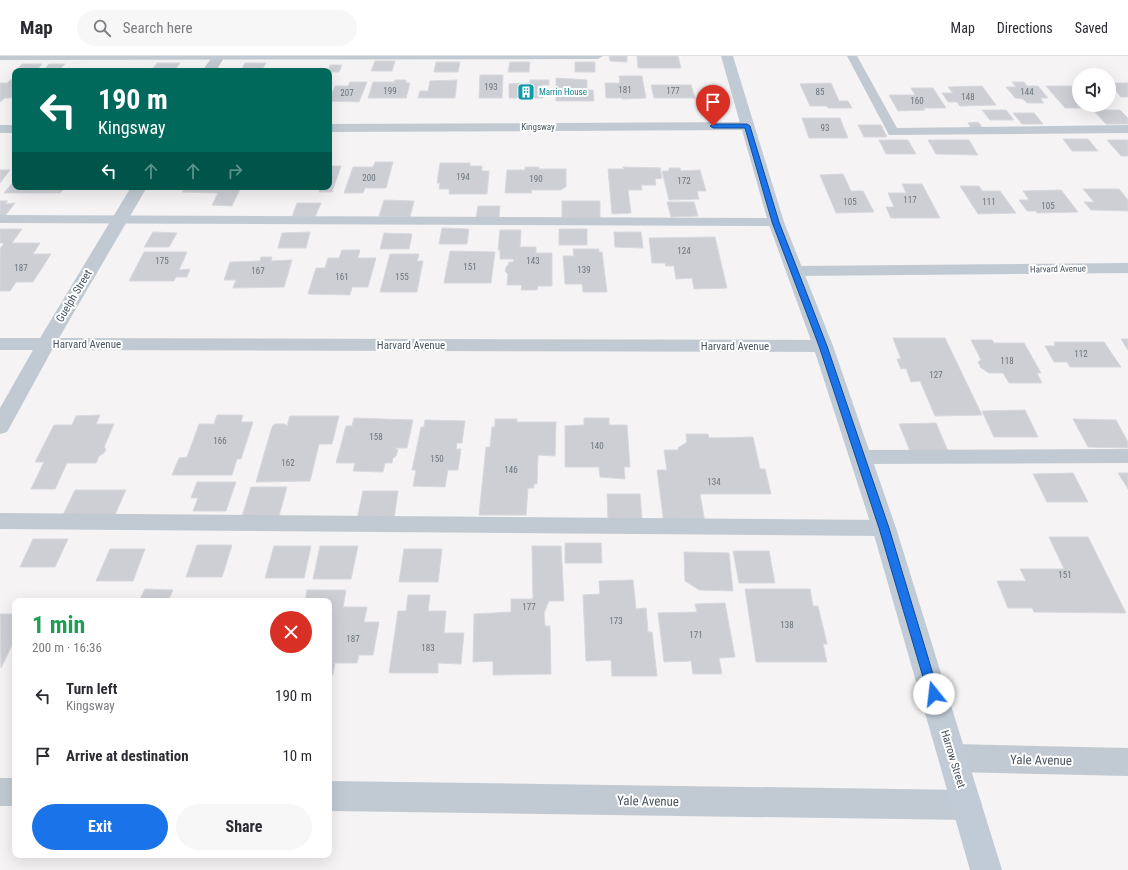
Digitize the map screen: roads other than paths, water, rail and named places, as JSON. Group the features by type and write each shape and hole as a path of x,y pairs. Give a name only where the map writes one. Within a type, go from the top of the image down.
{"street":[{"name":"Harrow Street","path":"727,56 776,222 823,346 884,528 954,758 986,870"},
{"path":"211,68 218,57"},
{"name":"Kingsway","path":"332,128 747,126"},
{"path":"0,129 12,129"},
{"name":"Guelph Street","path":"0,427 46,344 137,190"},
{"name":"Harvard Avenue","path":"795,271 1128,268"},
{"name":"Harvard Avenue","path":"0,344 823,346"},
{"name":"Yale Avenue","path":"954,758 1128,762"},
{"path":"0,792 12,792"},
{"name":"Yale Avenue","path":"332,796 967,805"}],"lane":[{"path":"0,57 598,56"},
{"path":"852,56 893,132 1128,129"},
{"path":"0,219 776,222"},
{"path":"860,457 1128,456"},
{"path":"0,521 884,528"}],"place":[{"name":"Marrin House","path":"526,92"}]}
